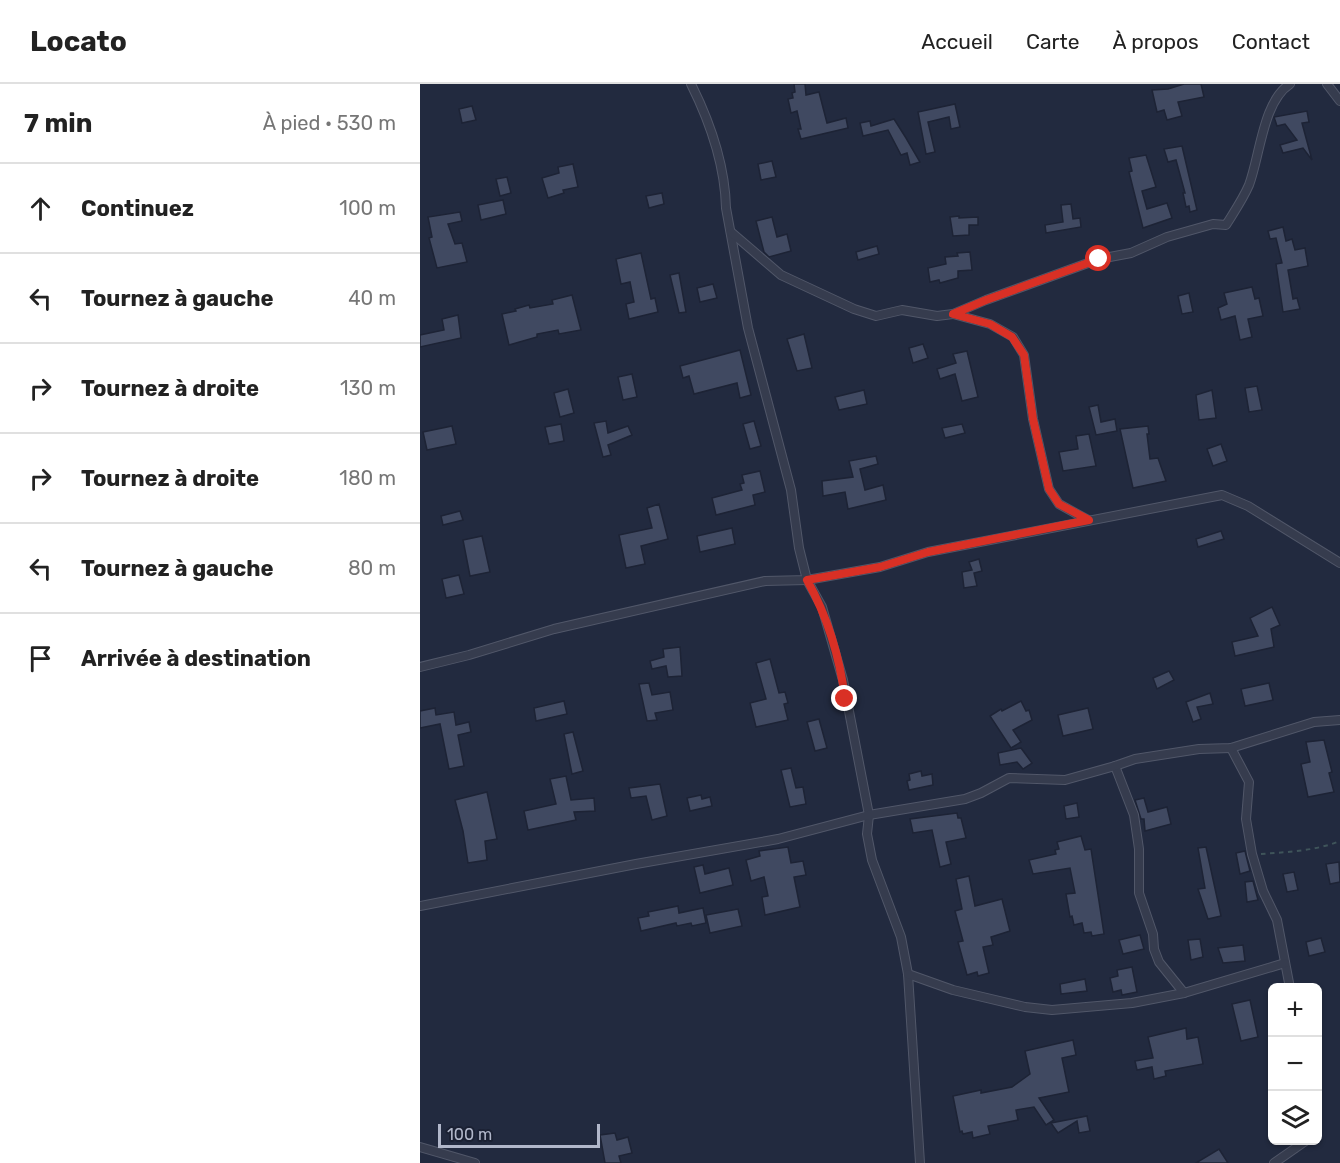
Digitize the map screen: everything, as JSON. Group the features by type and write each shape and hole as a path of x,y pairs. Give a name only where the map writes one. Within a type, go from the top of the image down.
{"street":[{"path":"691,84 702,107 715,146 726,190 726,208 748,328 791,490 799,548 807,580 822,607 843,680 869,815 867,834 872,860 901,937 908,974 920,1163"},
{"path":"731,232 781,275 854,309 876,316 902,310 938,316 953,314 1099,259 1131,253 1167,237 1213,224 1226,225 1248,186 1272,105 1282,89 1290,84"},
{"path":"1327,84 1340,100"},
{"path":"953,314 990,324 1012,337 1024,355 1033,419 1049,489 1059,504 1089,520"},
{"path":"420,667 469,655 554,629 765,581 807,580 880,567 928,552 1222,495 1248,506 1340,563"},
{"path":"420,906 778,839 869,815 965,799 1009,778 1065,780 1135,759 1199,749 1232,748 1314,722 1340,720"},
{"path":"1232,748 1250,782 1246,819 1252,854 1263,891 1277,920 1289,983"},
{"path":"1115,766 1134,815 1139,849 1139,893 1153,934 1154,949 1159,962 1184,993"},
{"path":"908,974 953,990 1024,1007 1052,1010 1132,1003 1184,993 1285,963"},
{"path":"1274,1163 1300,1145"},
{"path":"420,1147 473,1163"}],"path":[{"path":"1252,854 1292,852 1325,847 1340,841"}],"building":[{"path":"794,84 805,84 806,95 819,92 827,123 846,118 848,128 801,139 797,111 791,113 788,99 793,98"},
{"path":"1184,84 1201,84 1204,97 1178,102 1182,116 1167,120 1164,110 1157,112 1152,90 1168,89"},
{"path":"955,104 960,127 951,129 949,117 928,122 935,152 926,154 918,112"},
{"path":"472,106 476,120 462,123 459,109"},
{"path":"1307,111 1309,122 1302,123 1312,160 1303,148 1283,153 1280,145 1297,140 1285,124 1277,126 1274,117"},
{"path":"894,119 920,162 910,165 907,153 901,155 888,130 863,136 860,123 870,121 871,126"},
{"path":"1182,146 1197,210 1190,212 1189,206 1186,207 1183,193 1185,193 1176,160 1168,162 1164,149"},
{"path":"1146,155 1156,187 1142,191 1147,209 1167,203 1172,218 1143,228 1129,172 1132,171 1129,158"},
{"path":"772,161 776,177 761,180 758,164"},
{"path":"573,164 578,187 563,190 564,193 548,198 542,178 559,173 558,167"},
{"path":"507,177 511,193 500,196 496,179"},
{"path":"662,193 664,204 649,208 646,196"},
{"path":"503,200 506,214 481,220 478,205"},
{"path":"1071,204 1073,219 1080,218 1081,227 1046,233 1045,225 1063,222 1061,205"},
{"path":"460,212 462,221 448,224 455,244 462,243 467,262 437,268 429,238 432,237 428,217"},
{"path":"959,216 959,218 978,217 978,225 969,225 969,235 953,236 950,217"},
{"path":"772,217 777,237 787,234 791,251 769,257 764,252 756,221"},
{"path":"1283,227 1286,241 1292,239 1295,250 1305,248 1308,266 1288,270 1293,299 1297,298 1300,309 1283,312 1276,264 1282,263 1276,238 1270,239 1268,231"},
{"path":"877,246 879,254 858,260 856,252"},
{"path":"970,252 972,270 958,271 958,278 940,283 939,280 930,282 928,268 946,264 945,257"},
{"path":"641,253 651,299 655,298 658,312 629,319 626,304 634,302 630,282 621,284 616,259"},
{"path":"679,273 686,312 679,313 670,275"},
{"path":"713,284 717,298 700,302 697,288"},
{"path":"1252,287 1255,299 1259,298 1263,316 1248,319 1252,337 1240,340 1235,316 1221,320 1218,308 1227,304 1224,293"},
{"path":"1189,293 1193,312 1182,314 1178,296"},
{"path":"572,295 581,330 559,334 558,330 537,334 537,337 509,345 502,314 529,305 530,308 553,304 552,300"},
{"path":"458,315 461,338 420,347 420,335 444,330 442,319"},
{"path":"804,334 812,368 797,371 787,339"},
{"path":"923,344 928,358 913,363 909,348"},
{"path":"740,350 751,395 740,398 737,383 694,394 689,376 683,378 680,366"},
{"path":"967,351 978,397 962,401 955,374 940,379 937,369 956,363 953,354"},
{"path":"632,374 637,397 623,400 618,377"},
{"path":"1257,386 1262,410 1249,412 1245,388"},
{"path":"568,389 574,413 560,417 554,393"},
{"path":"864,390 867,404 839,410 835,397"},
{"path":"1212,390 1216,418 1199,420 1196,395"},
{"path":"1098,405 1101,422 1115,419 1117,431 1096,435 1089,407"},
{"path":"606,421 608,433 628,426 632,435 608,445 611,455 603,457 594,423"},
{"path":"754,421 761,446 750,449 743,424"},
{"path":"561,424 564,441 549,444 545,427"},
{"path":"962,424 965,433 945,438 942,428"},
{"path":"452,426 456,444 427,450 423,432"},
{"path":"1148,426 1150,459 1158,458 1166,481 1133,488 1120,429"},
{"path":"1089,434 1096,466 1063,471 1059,452 1078,449 1076,436"},
{"path":"1221,444 1227,461 1213,466 1207,449"},
{"path":"876,456 878,464 860,469 865,490 883,485 886,500 848,509 845,492 823,496 822,481 853,477 849,461"},
{"path":"760,471 765,492 753,495 755,505 716,515 712,498 742,490 740,484 744,483 742,475"},
{"path":"659,504 668,539 641,546 645,564 626,568 619,535 652,528 647,508"},
{"path":"460,511 463,520 443,525 441,516"},
{"path":"732,528 735,544 700,552 697,536"},
{"path":"1221,531 1224,539 1198,547 1196,539"},
{"path":"482,536 490,572 470,576 463,540"},
{"path":"979,559 982,571 974,573 977,586 964,588 962,572 972,570 969,562"},
{"path":"459,575 464,594 446,598 442,579"},
{"path":"1272,607 1280,625 1271,629 1274,647 1235,656 1232,642 1258,636 1250,618"},
{"path":"680,647 682,676 668,677 666,666 652,669 650,661 664,657 663,649"},
{"path":"770,659 779,693 785,692 788,703 784,704 788,720 756,727 750,703 766,699 756,663"},
{"path":"1169,671 1174,680 1157,689 1153,678"},
{"path":"649,683 652,695 670,692 673,710 655,713 657,720 647,721 639,684"},
{"path":"1269,683 1273,700 1245,706 1241,689"},
{"path":"1210,693 1213,704 1197,707 1201,719 1193,722 1186,702"},
{"path":"564,701 567,714 536,721 534,708"},
{"path":"1021,701 1026,711 1029,710 1032,720 1013,730 1021,742 1011,748 990,716"},
{"path":"435,708 436,715 454,712 456,725 469,722 471,732 458,735 464,766 449,769 440,724 420,728 420,711"},
{"path":"1088,708 1093,729 1063,736 1058,715"},
{"path":"819,719 827,748 815,751 807,722"},
{"path":"573,732 583,771 572,774 564,734"},
{"path":"1324,740 1332,772 1329,773 1334,792 1308,797 1301,764 1310,762 1306,742"},
{"path":"1021,748 1032,763 1023,769 1017,762 1000,765 998,753"},
{"path":"791,768 796,788 803,787 806,804 790,807 781,770"},
{"path":"921,771 922,776 932,774 933,785 909,790 907,781 910,780 909,774"},
{"path":"566,776 571,800 594,798 595,811 574,812 576,820 528,830 524,811 556,804 550,779"},
{"path":"660,784 667,816 652,820 646,796 631,798 629,788"},
{"path":"487,792 497,839 485,841 487,860 468,863 455,800"},
{"path":"701,795 702,799 710,797 712,806 690,811 687,798"},
{"path":"1144,798 1148,812 1167,807 1171,824 1145,831 1144,819 1141,819 1135,800"},
{"path":"1077,803 1079,817 1066,819 1064,806"},
{"path":"957,813 958,818 961,818 966,838 946,842 951,864 940,867 932,830 913,833 910,819"},
{"path":"1081,836 1085,850 1091,849 1104,934 1092,936 1091,932 1084,933 1082,923 1074,925 1072,916 1070,917 1066,894 1075,893 1070,868 1033,874 1029,860 1056,854 1055,850 1059,849 1057,842"},
{"path":"788,847 791,863 803,861 806,875 794,877 800,907 765,915 762,897 768,896 764,877 751,881 746,860 760,856 759,851"},
{"path":"1206,847 1221,916 1208,919 1198,889 1205,888 1198,848"},
{"path":"1245,851 1250,871 1240,874 1236,853"},
{"path":"1339,862 1340,882 1330,884 1326,864"},
{"path":"703,865 705,874 729,868 733,885 700,893 694,867"},
{"path":"1294,872 1298,890 1287,892 1283,874"},
{"path":"969,876 975,906 1002,899 1010,931 991,937 993,945 983,947 989,973 978,976 977,972 967,975 958,942 963,941 955,911 962,909 956,879"},
{"path":"1253,881 1258,900 1247,902 1245,882"},
{"path":"678,906 679,913 703,908 706,923 677,926 676,923 641,931 638,918 649,916 648,912"},
{"path":"738,909 742,926 710,933 706,915"},
{"path":"1140,935 1144,949 1123,954 1119,940"},
{"path":"1321,938 1325,952 1309,956 1306,942"},
{"path":"1200,939 1203,957 1191,960 1188,940"},
{"path":"1243,945 1245,961 1223,963 1218,948"},
{"path":"1132,967 1137,992 1122,995 1121,990 1113,992 1110,978 1118,976 1117,970"},
{"path":"1085,979 1087,991 1061,994 1060,984"},
{"path":"1250,1000 1258,1037 1241,1041 1232,1004"},
{"path":"1186,1028 1187,1039 1198,1037 1203,1064 1165,1071 1166,1076 1154,1079 1152,1067 1137,1070 1135,1061 1153,1058 1148,1037"},
{"path":"1073,1040 1076,1055 1062,1058 1069,1092 1039,1098 1054,1120 1046,1125 1034,1107 1016,1110 1018,1120 988,1126 990,1134 973,1138 972,1132 963,1134 962,1131 960,1132 953,1096 1012,1087 1030,1074 1025,1051"},
{"path":"1087,1116 1090,1131 1079,1133 1077,1121 1058,1133 1051,1123"},
{"path":"615,1133 617,1140 628,1137 632,1153 619,1156 621,1163 605,1163 600,1135"},
{"path":"1219,1149 1228,1163 1196,1163"}],"route":[{"path":"845,699 843,680 822,607 807,580 880,567 928,552 1089,520 1059,504 1049,489 1033,419 1024,355 1012,337 990,324 953,314 1099,259"}]}
